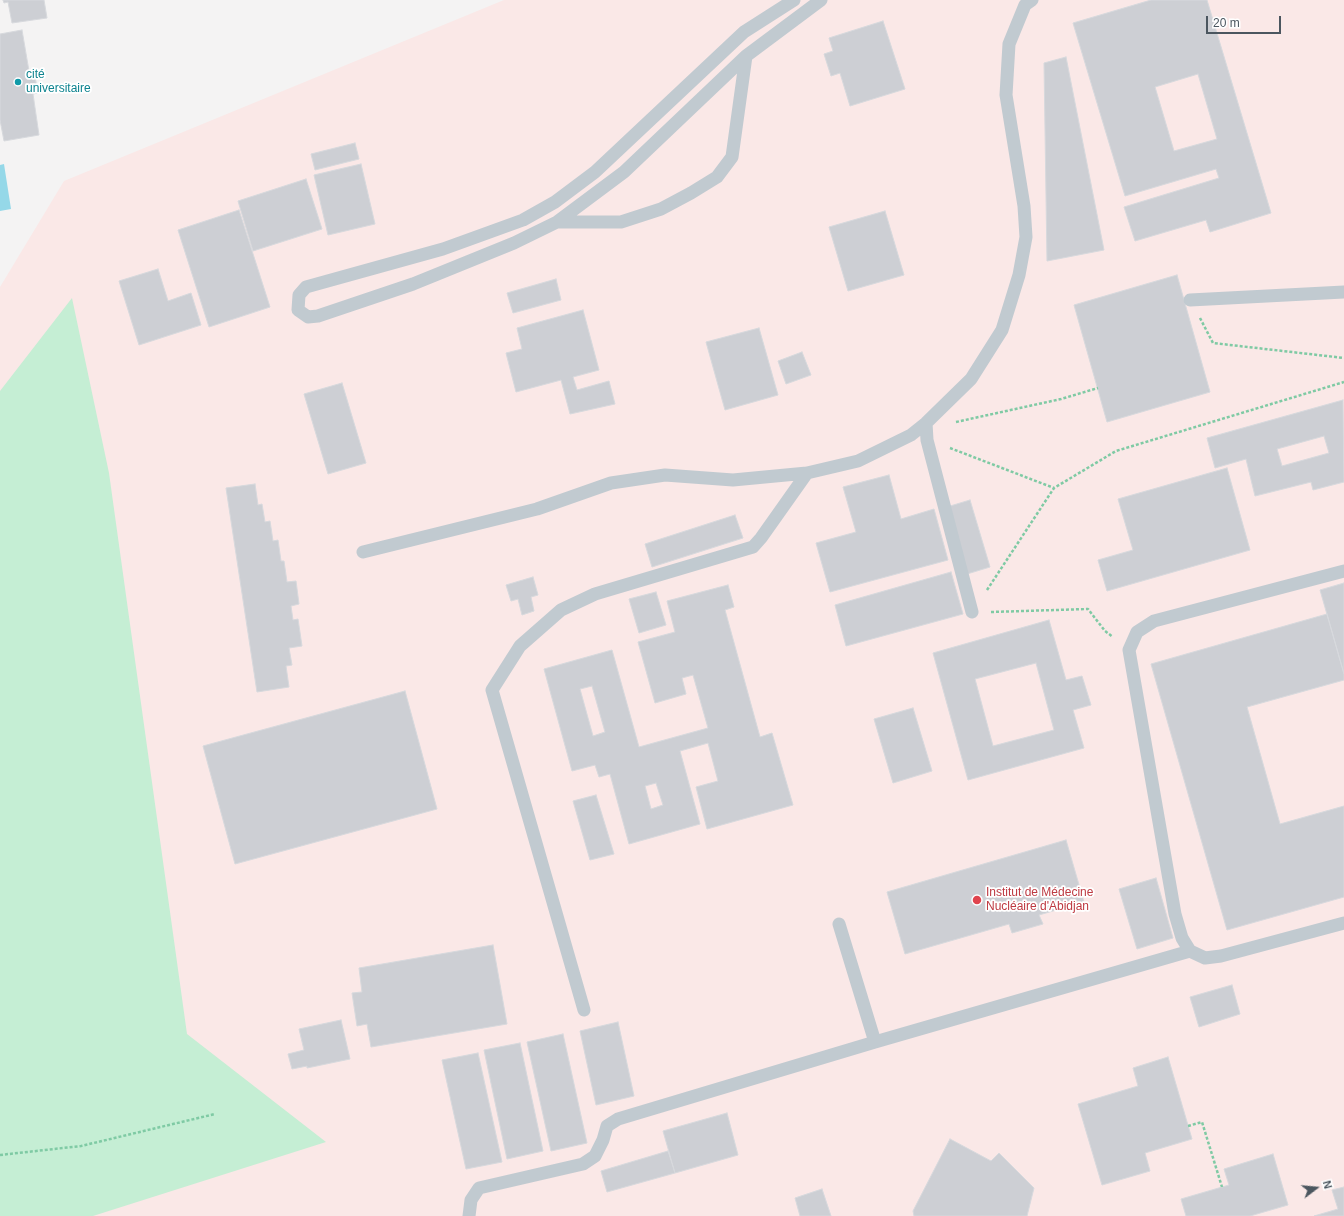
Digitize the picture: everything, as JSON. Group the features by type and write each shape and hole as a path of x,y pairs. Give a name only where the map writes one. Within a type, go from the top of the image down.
{"lane":[{"path":"794,0 744,32 595,172 555,202 523,220 443,248 306,287 299,296 298,310 308,317 318,316 413,284 514,243 557,222 624,172 746,56 821,0"},
{"path":"362,552 537,509 611,483 665,475 733,480 807,474 858,461 911,435 927,430 971,379 1002,330 1019,275 1026,237 1024,206 1006,95 1009,44 1025,5 1032,0"},
{"path":"557,222 621,222 661,209 691,194 717,177 732,157 746,56"},
{"path":"1190,300 1344,292"},
{"path":"927,430 972,612"},
{"path":"584,1010 492,690 520,646 561,610 595,594 753,547 807,474"},
{"path":"1344,571 1154,620 1137,632 1129,650 1175,914 1182,938 1190,951 1205,958 1220,956 1344,923"},
{"path":"839,924 875,1042"},
{"path":"469,1216 470,1200 478,1188 583,1164 595,1156 603,1140 607,1126 618,1119 875,1042 1190,951"}],"path":[{"path":"1190,300 1212,343 1344,358"},
{"path":"972,612 1054,488 1116,451 1344,382"},
{"path":"927,430 1098,388"},
{"path":"927,430 1054,488"},
{"path":"972,612 1088,609 1105,631 1129,650"},
{"path":"0,1155 81,1146 215,1114"},
{"path":"1188,1126 1202,1122 1222,1187"}],"shaded area":[{"path":"504,0 1344,0 1344,1216 0,1216 0,287 64,181"}],"green space":[{"path":"72,298 109,473 187,1034 326,1142 93,1216 0,1216 0,391"}],"water":[{"path":"4,164 11,209 0,211 0,165"}],"building":[{"path":"3,0 44,0 47,18 12,23 8,2 4,3"},
{"path":"1151,0 1207,0 1271,213 1210,232 1206,220 1135,241 1124,207 1219,178 1216,169 1125,196 1073,23","holes":["1198,74 1217,139 1174,151 1155,87"]},
{"path":"883,21 905,89 850,106 840,73 831,76 824,54 833,51 829,38"},
{"name":"cité universitaire","path":"22,30 29,71 34,71 38,93 33,94 39,135 4,141 0,120 0,34"},
{"path":"1066,57 1104,250 1047,261 1044,63"},
{"path":"355,143 359,159 315,170 311,154"},
{"path":"361,164 375,224 328,235 314,175"},
{"path":"306,179 322,229 253,251 238,201"},
{"path":"239,210 270,307 209,327 178,230"},
{"path":"885,211 904,275 848,291 829,227"},
{"path":"158,269 168,301 191,293 201,325 139,345 119,281"},
{"path":"1177,275 1210,392 1107,422 1074,305"},
{"path":"556,279 561,300 513,313 507,293"},
{"path":"583,310 599,370 573,377 577,390 609,381 615,404 570,414 561,380 516,392 506,353 522,349 517,328"},
{"path":"759,328 778,395 725,410 706,342"},
{"path":"802,352 811,375 786,384 778,361"},
{"path":"342,383 366,463 328,474 304,394"},
{"path":"1343,400 1344,482 1313,490 1311,482 1255,496 1246,459 1215,468 1207,438","holes":["1324,436 1329,453 1282,466 1277,449"]},
{"path":"1227,468 1250,550 1107,591 1098,560 1133,550 1118,499"},
{"path":"889,475 901,519 934,509 948,560 830,592 816,543 856,532 843,487"},
{"path":"255,484 258,505 262,504 265,522 270,521 273,541 278,540 281,561 284,561 287,582 296,581 299,604 291,606 293,620 298,619 302,646 289,648 292,665 286,666 289,687 257,692 226,488"},
{"path":"970,500 990,567 967,574 947,507"},
{"path":"735,515 743,538 652,567 645,544"},
{"path":"951,572 963,614 846,646 835,605"},
{"path":"533,577 538,595 531,597 534,611 522,615 518,599 511,601 506,585"},
{"path":"1344,583 1344,674 1320,590"},
{"path":"728,585 734,607 725,610 760,737 772,733 793,805 707,829 696,787 718,781 708,743 680,751 700,824 629,844 610,774 599,777 595,765 572,771 544,669 612,650 639,747 708,728 693,675 682,678 686,694 655,703 638,642 675,632 667,601","holes":["592,686 605,732 593,736 580,689","656,783 663,805 651,809 645,786"]},
{"path":"656,592 666,625 639,633 629,599"},
{"path":"1327,614 1344,674 1344,680 1247,707 1280,824 1344,806 1344,897 1227,930 1151,664"},
{"path":"1049,620 1066,680 1082,676 1091,705 1073,710 1084,748 968,780 933,653","holes":["1036,663 1054,730 993,746 975,679"]},
{"path":"405,691 437,809 235,864 203,746"},
{"path":"913,708 932,771 893,783 874,719"},
{"path":"596,795 614,854 590,860 573,801"},
{"path":"1066,840 1084,902 1039,915 1043,924 1012,933 1009,924 905,954 887,892"},
{"path":"1156,878 1173,938 1137,949 1119,889"},
{"path":"493,945 507,1024 371,1047 367,1024 357,1026 352,993 362,992 359,968"},
{"path":"1232,985 1240,1014 1199,1027 1190,997"},
{"path":"341,1020 350,1059 307,1068 307,1066 292,1069 288,1054 304,1050 299,1029"},
{"path":"618,1022 634,1096 596,1105 580,1031"},
{"path":"563,1034 587,1143 551,1151 527,1042"},
{"path":"520,1043 543,1151 507,1159 484,1050"},
{"path":"478,1053 502,1162 466,1169 442,1060"},
{"path":"1168,1057 1192,1139 1145,1153 1150,1171 1102,1185 1078,1104 1138,1086 1133,1068"},
{"path":"727,1113 738,1155 675,1173 663,1131"},
{"path":"950,1139 991,1161 999,1153 1034,1188 1027,1216 914,1216 913,1211"},
{"path":"668,1151 675,1173 607,1192 601,1171"},
{"path":"1273,1154 1288,1205 1250,1216 1186,1216 1181,1199 1229,1185 1224,1169"},
{"path":"1344,1187 1344,1216 1314,1216 1338,1209 1332,1190"},
{"path":"822,1189 831,1216 800,1216 795,1198"}],"place":[{"name":"cité universitaire","path":"18,82"},
{"name":"Institut de Médecine Nucléaire d'Abidjan","path":"977,900"}]}
